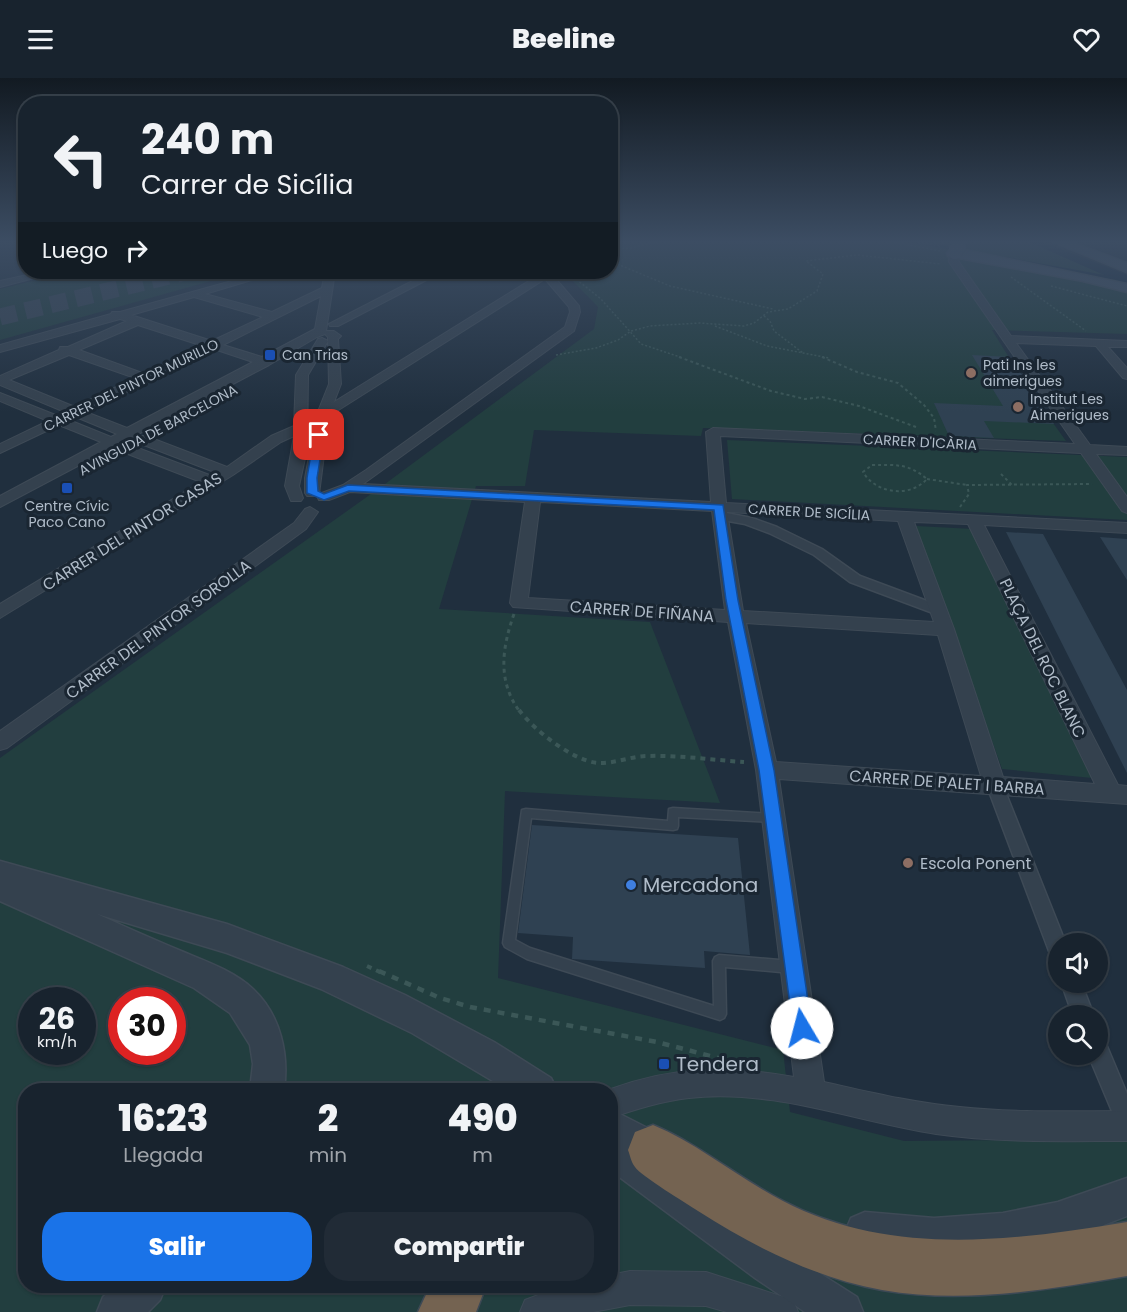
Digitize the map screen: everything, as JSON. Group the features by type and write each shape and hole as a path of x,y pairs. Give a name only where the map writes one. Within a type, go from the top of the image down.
{"highway":[{"path":"622,1125 728,1201 802,1239 843,1254 883,1263 933,1268 991,1269 1043,1264 1127,1249"},
{"path":"447,1312 455,1293"}],"street":[{"path":"0,349 172,298"},
{"path":"210,298 273,316"},
{"name":"CARRER DEL PINTOR MURILLO","path":"0,448 311,298"},
{"path":"322,336 325,298"},
{"path":"322,336 391,298"},
{"path":"323,414 379,381 507,298"},
{"path":"310,512 299,512 292,508 291,504 296,498 348,488 570,329 575,312 569,298"},
{"path":"980,298 1127,508"},
{"path":"302,375 337,307"},
{"path":"0,344 116,314 265,362"},
{"path":"0,381 137,321"},
{"path":"318,495 312,478 323,414 334,384 334,342 322,336"},
{"name":"AVINGUDA DE BARCELONA","path":"0,502 300,354 322,336"},
{"name":"AVINGUDA DE BARCELONA","path":"0,515 265,362 322,336"},
{"path":"36,339 145,378"},
{"path":"1010,339 1127,344"},
{"path":"1101,343 1127,375"},
{"path":"296,498 292,486 300,451 302,375 300,354"},
{"path":"0,381 75,412 126,441 212,481"},
{"path":"0,397 58,421 228,472"},
{"name":"CARRER DEL PINTOR CASAS","path":"0,612 228,472 276,439 301,428"},
{"name":"CARRER D'ICÀRIA","path":"720,512 713,432 1127,450"},
{"path":"263,449 275,446 300,451"},
{"name":"CARRER DE SICÍLIA","path":"348,488 533,498 720,512 1127,528"},
{"name":"CARRER DEL PINTOR SOROLLA","path":"0,742 300,526 310,512 323,506 326,502 318,495"},
{"path":"519,603 533,498"},
{"path":"811,1094 773,818 755,766 720,512 773,530 818,552 855,579 938,610"},
{"path":"905,518 945,629 995,786 1052,933"},
{"name":"PLAÇA DEL ROC BLANC","path":"975,522 1119,794"},
{"name":"CARRER DE FIÑANA","path":"519,603 945,629"},
{"name":"CARRER DE PALET I BARBA","path":"755,766 1119,794"},
{"path":"0,874 216,935 301,965 413,1016 527,1083"},
{"path":"0,887 205,977 242,1001 261,1028 267,1045 270,1064 268,1083"},
{"path":"1104,1065 1127,1120"},
{"path":"622,1125 657,1088 703,1081 738,1082 957,1121 1039,1126 1127,1126"},
{"path":"622,1125 737,1192 827,1225 874,1234 924,1238 990,1236 1050,1223 1127,1197"},
{"path":"622,1125 760,1257 842,1312"},
{"path":"618,1290 630,1288 706,1289 781,1312"},
{"path":"125,1305 150,1293"},
{"path":"537,1312 565,1301 605,1293"}],"lane":[{"path":"773,818 673,812 673,826 526,813 509,943 526,953 720,1014 719,961 794,967"}],"path":[{"path":"599,298 641,344 713,368 771,392 805,399 822,397 859,406 916,427"},
{"path":"722,298 777,310"},
{"path":"536,353 561,356 576,353 627,337 631,331 650,326 699,323 744,326 754,323 768,312 788,309 805,298"},
{"path":"1040,298 1101,343"},
{"path":"764,316 770,321 774,332 804,355"},
{"path":"713,325 767,346 804,355 829,358 832,362 857,372 898,382 924,405 934,418 936,433 926,430"},
{"path":"927,479 924,484 914,489 889,489 870,482 863,472 872,465 901,465 915,469 927,479 968,485 1014,486 1067,483 1111,485"},
{"path":"1001,474 1014,486"},
{"path":"956,521 954,511 969,494 968,485"},
{"path":"519,603 512,618 506,646 504,683 510,699 521,715 539,733 589,762 606,763 632,756 755,766"},
{"path":"362,965 394,976 440,998 470,1007 657,1042 727,1061"}],"green space":[{"path":"0,298 152,298 0,340"},
{"path":"589,298 1127,298 1127,334 992,330 1028,388 1066,441 703,428 701,436 534,430 525,486 476,486 439,609 650,622 720,803 505,791 498,978 783,1050 790,1112 904,1141 1127,1139 1127,1312 0,1312 0,758 385,484 594,329 598,307"},
{"path":"727,440 1127,457 1127,520 732,499"},
{"path":"916,526 973,529 1092,778 1002,769"}],"building":[{"path":"972,355 1010,357 1054,424 984,421 994,438 949,436 934,403 1003,406"},
{"path":"1006,532 1043,534 1127,690 1127,773"},
{"path":"1100,537 1127,539 1127,580"},
{"name":"Mercadona","path":"532,825 738,838 750,955 704,951 705,968 572,959 573,937 518,933"}],"tunnel":[{"path":"0,317 80,298"}],"place":[{"name":"Can Trias","path":"270,355"},
{"name":"Pati Ins les aimerigues","path":"971,373"},
{"name":"Institut Les Aimerigues","path":"1018,407"},
{"name":"Centre Cívic Paco Cano","path":"67,488"},
{"name":"Escola Ponent","path":"908,863"},
{"name":"Mercadona","path":"631,885"},
{"name":"Tendera","path":"664,1064"}],"route":[{"path":"319,435 312,493 324,497 348,488 719,507 732,600 766,770 802,1028"}]}
